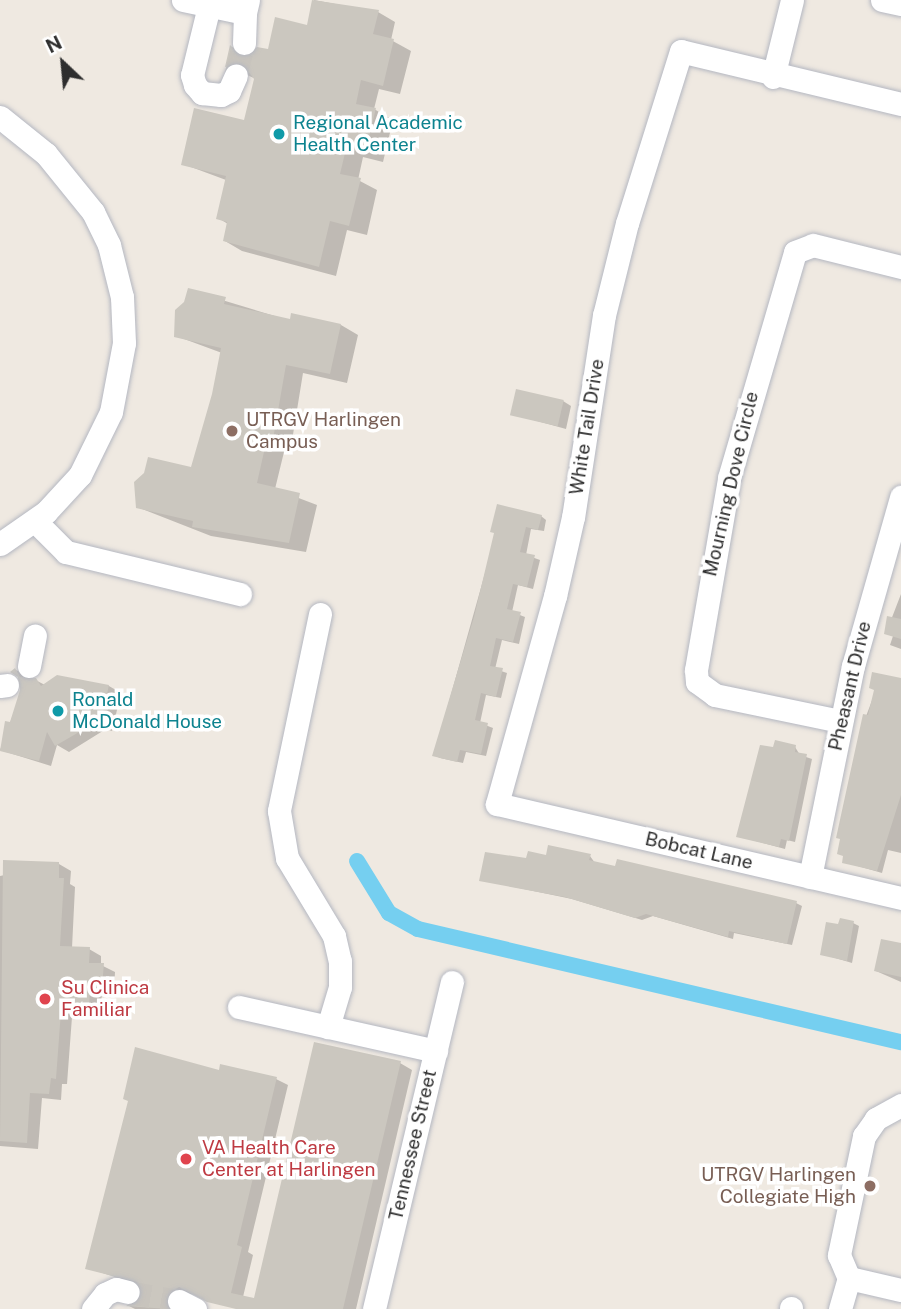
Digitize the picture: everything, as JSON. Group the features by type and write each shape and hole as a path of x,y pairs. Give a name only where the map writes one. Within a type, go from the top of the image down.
{"street":[{"path":"183,0 209,6 247,7 244,44"},
{"path":"792,0 773,77 901,104"},
{"path":"882,0 901,4"},
{"path":"209,6 194,64 195,86 202,93 221,95 229,91 236,75"},
{"name":"White Tail Drive","path":"497,804 564,556 604,315 626,223 681,51 773,77"},
{"path":"0,117 46,154 93,212 108,245 122,297 122,356 111,412 80,475 35,520 0,544"},
{"name":"Mourning Dove Circle","path":"840,721 715,695 696,681 695,670 729,478 768,332 795,252 813,245 901,267"},
{"name":"Pheasant Drive","path":"810,877 840,721 901,497"},
{"path":"35,520 65,552 240,594"},
{"path":"320,614 279,811 287,858 334,936 340,961 340,987 328,1027"},
{"path":"29,666 35,636"},
{"name":"Bobcat Lane","path":"497,804 901,898"},
{"name":"Tennessee Street","path":"374,1309 452,982"},
{"path":"239,1007 436,1051"},
{"path":"840,1309 849,1278 839,1255 864,1136 876,1119 901,1105"},
{"path":"849,1278 901,1290"},
{"path":"93,1309 105,1294 116,1289 128,1292"}],"building":[{"name":"Regional Academic Health Center","path":"312,0 379,10 373,34 394,39 383,86 361,80 356,104 376,108 365,153 346,149 340,174 361,178 349,226 330,221 319,267 223,241 227,222 216,219 226,176 181,165 194,108 244,120 254,79 241,62 225,67 230,45 243,57 257,47 268,49 275,17 307,25"},
{"path":"188,288 226,297 224,304 290,319 291,313 341,324 330,374 286,365 272,445 266,443 257,483 300,493 289,543 192,527 193,521 136,508 134,482 144,473 148,457 191,467 212,394 221,348 174,337 175,310 184,302"},
{"path":"516,389 564,400 558,426 510,415"},
{"path":"497,504 542,515 538,530 526,527 520,552 535,555 527,587 513,584 507,609 521,612 513,642 496,638 490,666 503,668 496,697 481,693 475,720 488,723 481,754 460,750 457,762 432,756 474,617 494,533 490,532"},
{"path":"887,616 901,619 901,639 884,634"},
{"name":"Ronald McDonald House","path":"15,668 20,677 36,678 41,686 57,675 109,685 100,725 93,724 55,746 47,732 39,761 0,751 5,721 10,722 20,690 18,677 10,672"},
{"path":"872,672 901,678 901,795 877,871 842,863 843,856 837,854 840,839 836,838 863,714 868,715 874,690 869,688"},
{"path":"775,740 796,745 795,752 807,754 789,841 781,839 779,847 736,837 760,745 773,747"},
{"path":"548,845 591,854 589,860 615,866 617,859 797,901 787,944 729,931 728,937 646,914 635,918 565,897 479,881 485,852 526,858 528,851 546,855"},
{"name":"Su Clinica Familiar","path":"3,860 59,862 59,878 64,878 60,946 90,947 89,963 104,963 102,987 90,986 89,1013 61,1011 56,1079 51,1078 49,1094 30,1093 27,1143 0,1141"},
{"path":"840,918 854,921 847,961 820,955 826,922 838,924"},
{"path":"881,939 901,943 901,977 874,971"},
{"path":"314,1042 401,1061 343,1309 236,1309 207,1302 179,1287 167,1294 168,1309 126,1306 141,1296 137,1282 85,1269 128,1101 123,1099 135,1047 219,1070 220,1064 277,1077 237,1245 242,1247 231,1293 254,1298"}],"waterway":[{"path":"357,861 389,913 418,929 901,1042"}],"tunnel":[{"path":"236,75 244,43"},
{"path":"128,1292 179,1301"}],"place":[{"name":"Regional Academic Health Center","path":"279,134"},
{"name":"UTRGV Harlingen Campus","path":"232,431"},
{"name":"Ronald McDonald House","path":"58,711"},
{"name":"Su Clinica Familiar","path":"45,999"},
{"name":"VA Health Care Center at Harlingen","path":"186,1159"},
{"name":"UTRGV Harlingen Collegiate High","path":"870,1186"}]}
